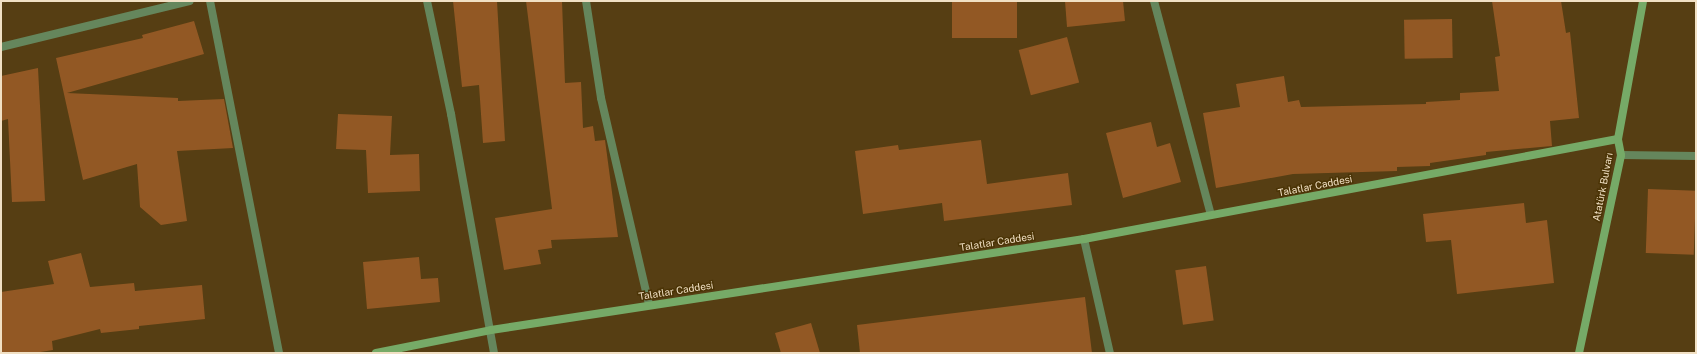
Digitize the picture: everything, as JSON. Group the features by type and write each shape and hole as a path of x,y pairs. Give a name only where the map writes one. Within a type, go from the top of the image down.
{"street":[{"path":"1,47 189,1"},
{"path":"210,1 279,353"},
{"path":"426,1 451,114 494,353"},
{"path":"586,1 601,98 648,305"},
{"path":"1154,1 1211,215"},
{"name":"Atatürk Bulvarı","path":"1579,353 1621,155 1618,139 1643,1"},
{"name":"Talatlar Caddesi","path":"376,353 491,330 1084,239 1618,139"},
{"path":"1621,155 1696,156"},
{"path":"1084,239 1110,353"}],"building":[{"path":"453,1 497,1 505,141 483,143 479,85 462,87"},
{"path":"526,1 562,1 565,83 581,82 583,128 593,126 595,141 605,140 618,237 551,240 552,248 538,250 541,264 504,270 495,218 552,209"},
{"path":"952,1 1017,1 1017,38 952,38"},
{"path":"1065,1 1123,1 1125,21 1067,27"},
{"path":"1492,1 1561,1 1566,33 1570,32 1579,118 1550,121 1552,146 1486,152 1486,155 1430,163 1430,166 1397,167 1397,171 1293,174 1216,188 1203,113 1240,107 1236,84 1284,76 1288,102 1299,100 1301,107 1426,104 1426,102 1460,100 1460,93 1499,91 1495,57 1500,56"},
{"path":"1452,19 1453,58 1405,59 1404,20"},
{"path":"194,21 204,54 67,93 178,98 178,101 224,99 233,148 177,151 187,221 161,225 140,207 137,164 83,180 56,58 143,38 142,35"},
{"path":"1067,37 1079,82 1031,95 1019,50"},
{"path":"38,68 45,201 12,202 8,119 1,121 1,76"},
{"path":"338,114 392,116 390,155 419,154 420,191 368,193 366,150 336,149"},
{"path":"1151,122 1157,147 1170,143 1181,182 1123,198 1106,133"},
{"path":"981,140 987,184 1068,173 1072,205 944,221 942,203 863,214 855,151 898,145 899,150"},
{"path":"1648,189 1696,191 1694,255 1646,253"},
{"path":"1524,203 1526,223 1547,220 1554,283 1457,294 1451,240 1426,242 1423,214"},
{"path":"81,253 90,287 134,283 135,291 202,285 205,319 139,326 139,329 101,333 100,329 52,341 53,350 34,353 1,353 1,292 54,284 48,261"},
{"path":"419,257 421,279 438,278 440,302 367,309 363,262"},
{"path":"1206,266 1214,320 1183,325 1175,270"},
{"path":"1085,297 1092,353 860,353 857,325"},
{"path":"811,323 820,353 781,353 775,333"}]}
